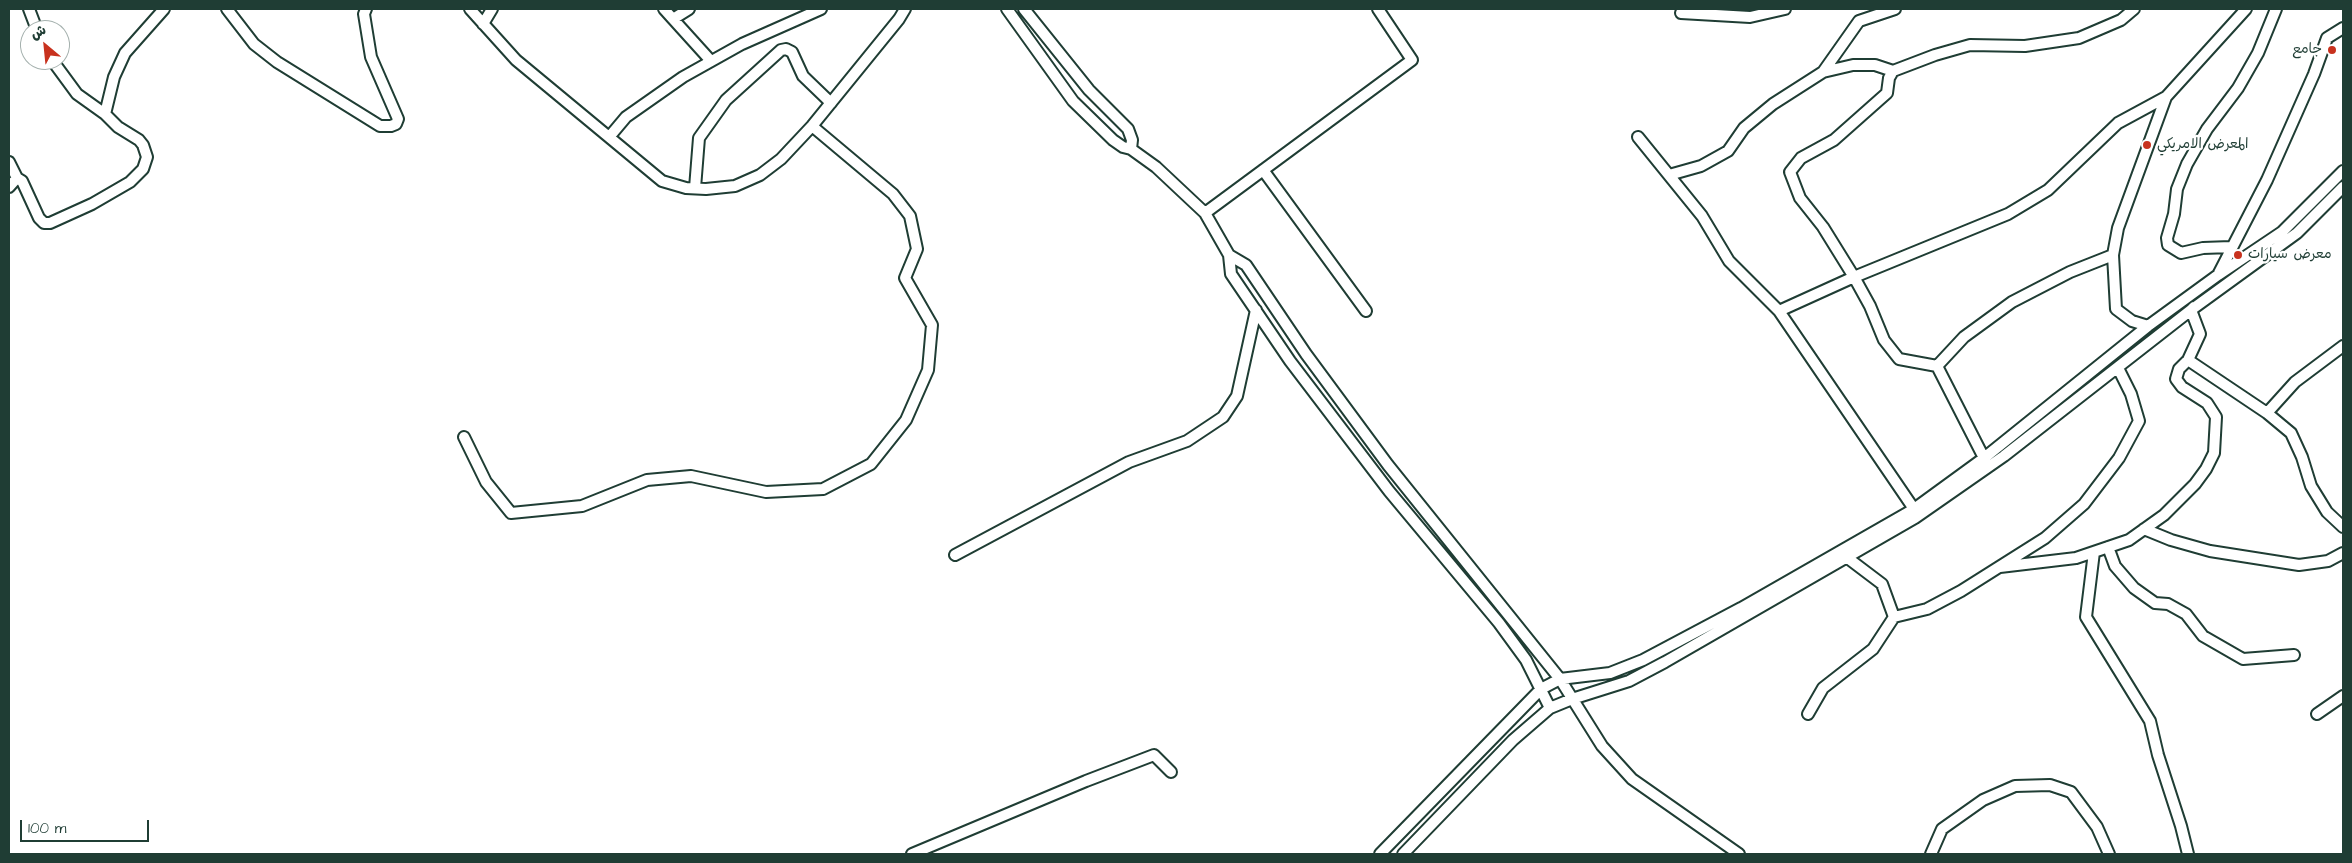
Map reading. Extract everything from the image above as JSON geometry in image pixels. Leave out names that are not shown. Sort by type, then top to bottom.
[{"type":"street","points":[[105,114],[114,77],[126,53],[164,9]]},
{"type":"street","points":[[227,9],[254,44],[277,62],[380,126],[391,126],[396,124],[398,119],[371,57],[364,14],[366,9]]},
{"type":"street","points":[[470,9],[516,60],[662,181],[686,188],[735,186],[760,175],[781,159],[831,103],[902,10]]},
{"type":"street","points":[[483,24],[492,9]]},
{"type":"street","points":[[664,9],[711,61]]},
{"type":"street","points":[[673,19],[689,9]]},
{"type":"street","points":[[610,136],[632,112],[683,77],[742,44],[821,9]]},
{"type":"street","points":[[1006,9],[1073,101],[1113,140],[1123,147],[1131,149],[1176,184],[1204,213],[1229,255],[1231,274],[1290,361],[1388,491],[1499,623],[1526,660],[1550,708]]},
{"type":"street","points":[[1024,9],[1089,90],[1128,129],[1132,140],[1131,149]]},
{"type":"street","points":[[1204,213],[1412,60],[1378,9]]},
{"type":"street","points":[[1681,13],[1750,18],[1785,9]]},
{"type":"street","points":[[1823,72],[1869,9]]},
{"type":"street","points":[[1859,21],[1895,9]]},
{"type":"street","points":[[1669,175],[1701,166],[1728,151],[1744,128],[1772,104],[1823,72],[1853,65],[1875,65],[1893,71],[1935,55],[1970,45],[2025,46],[2079,38],[2121,20],[2134,9]]},
{"type":"street","points":[[1779,311],[1854,277],[2008,214],[2048,190],[2118,123],[2166,97],[2246,9]]},
{"type":"street","points":[[2231,247],[2203,248],[2181,253],[2168,245],[2167,238],[2174,214],[2177,189],[2186,164],[2207,129],[2246,74],[2258,53],[2276,9]]},
{"type":"street","points":[[2191,310],[2218,274],[2268,180],[2314,74],[2327,38],[2343,28]]},
{"type":"street","points":[[695,188],[699,138],[726,100],[782,50],[786,49],[792,52],[803,76],[831,103]]},
{"type":"street","points":[[9,162],[17,178],[22,181],[39,218],[44,223],[50,223],[92,204],[130,182],[143,169],[147,157],[143,145],[77,94],[59,70]]},
{"type":"street","points":[[1893,71],[1889,78],[1887,93],[1834,140],[1801,158],[1790,172],[1800,198],[1823,227],[1854,277],[1870,306],[1884,340],[1899,359],[1937,366]]},
{"type":"street","points":[[2148,326],[2132,321],[2116,309],[2113,255],[2118,228],[2166,97]]},
{"type":"street","points":[[464,437],[486,482],[511,513],[582,506],[647,480],[691,476],[766,492],[823,488],[870,464],[906,420],[928,370],[932,325],[905,278],[917,248],[910,216],[893,194],[812,126]]},
{"type":"street","points":[[1638,137],[1702,216],[1729,261],[1779,311],[1914,509]]},
{"type":"street","points":[[1263,170],[1366,311]]},
{"type":"street","points":[[1403,854],[1513,740],[1550,708],[1630,681],[1845,555],[1914,509],[1984,458],[2148,326],[2218,274],[2282,232],[2343,171]]},
{"type":"street","points":[[9,187],[17,178]]},
{"type":"street","points":[[1380,854],[1541,689],[1560,679],[1610,673],[1643,660],[1915,518],[2004,456],[2191,310],[2297,233],[2343,187]]},
{"type":"street","points":[[1229,255],[1246,265],[1306,354],[1388,465],[1560,679],[1602,746],[1632,779],[1740,854]]},
{"type":"street","points":[[1937,366],[1964,337],[2012,302],[2070,272],[2113,255]]},
{"type":"street","points":[[956,555],[1130,462],[1187,441],[1223,416],[1237,396],[1256,310]]},
{"type":"street","points":[[1997,568],[2076,558],[2129,540],[2164,515],[2195,484],[2206,469],[2214,453],[2216,417],[2207,404],[2182,387],[2176,380],[2179,369],[2188,360],[2200,334],[2191,310]]},
{"type":"street","points":[[2267,413],[2295,382],[2343,346]]},
{"type":"street","points":[[2188,360],[2267,413],[2290,433],[2302,457],[2311,486],[2327,512],[2343,527]]},
{"type":"street","points":[[1937,366],[1984,458]]},
{"type":"street","points":[[1808,714],[1823,688],[1872,649],[1894,617],[1927,609],[1960,592],[2045,538],[2084,504],[2119,458],[2139,421],[2131,394],[2118,368]]},
{"type":"street","points":[[2144,529],[2170,540],[2210,551],[2299,565],[2328,561],[2343,553]]},
{"type":"street","points":[[2108,547],[2115,566],[2134,588],[2155,603],[2168,604],[2186,614],[2203,636],[2243,659],[2294,655]]},
{"type":"street","points":[[2094,552],[2086,617],[2150,721],[2158,756],[2181,826],[2188,854]]},
{"type":"street","points":[[1845,555],[1882,584],[1894,617]]},
{"type":"street","points":[[2316,714],[2343,696]]},
{"type":"street","points":[[912,854],[1086,781],[1154,755],[1171,772]]},
{"type":"street","points":[[1931,854],[1942,829],[1983,800],[2015,786],[2050,785],[2071,792],[2097,827],[2109,854]]},
{"type":"place","name":"جامع","points":[[2332,50]]},
{"type":"place","name":"المعرض الامريكي","points":[[2147,145]]},
{"type":"place","name":"معرض سيارات","points":[[2238,255]]}]
